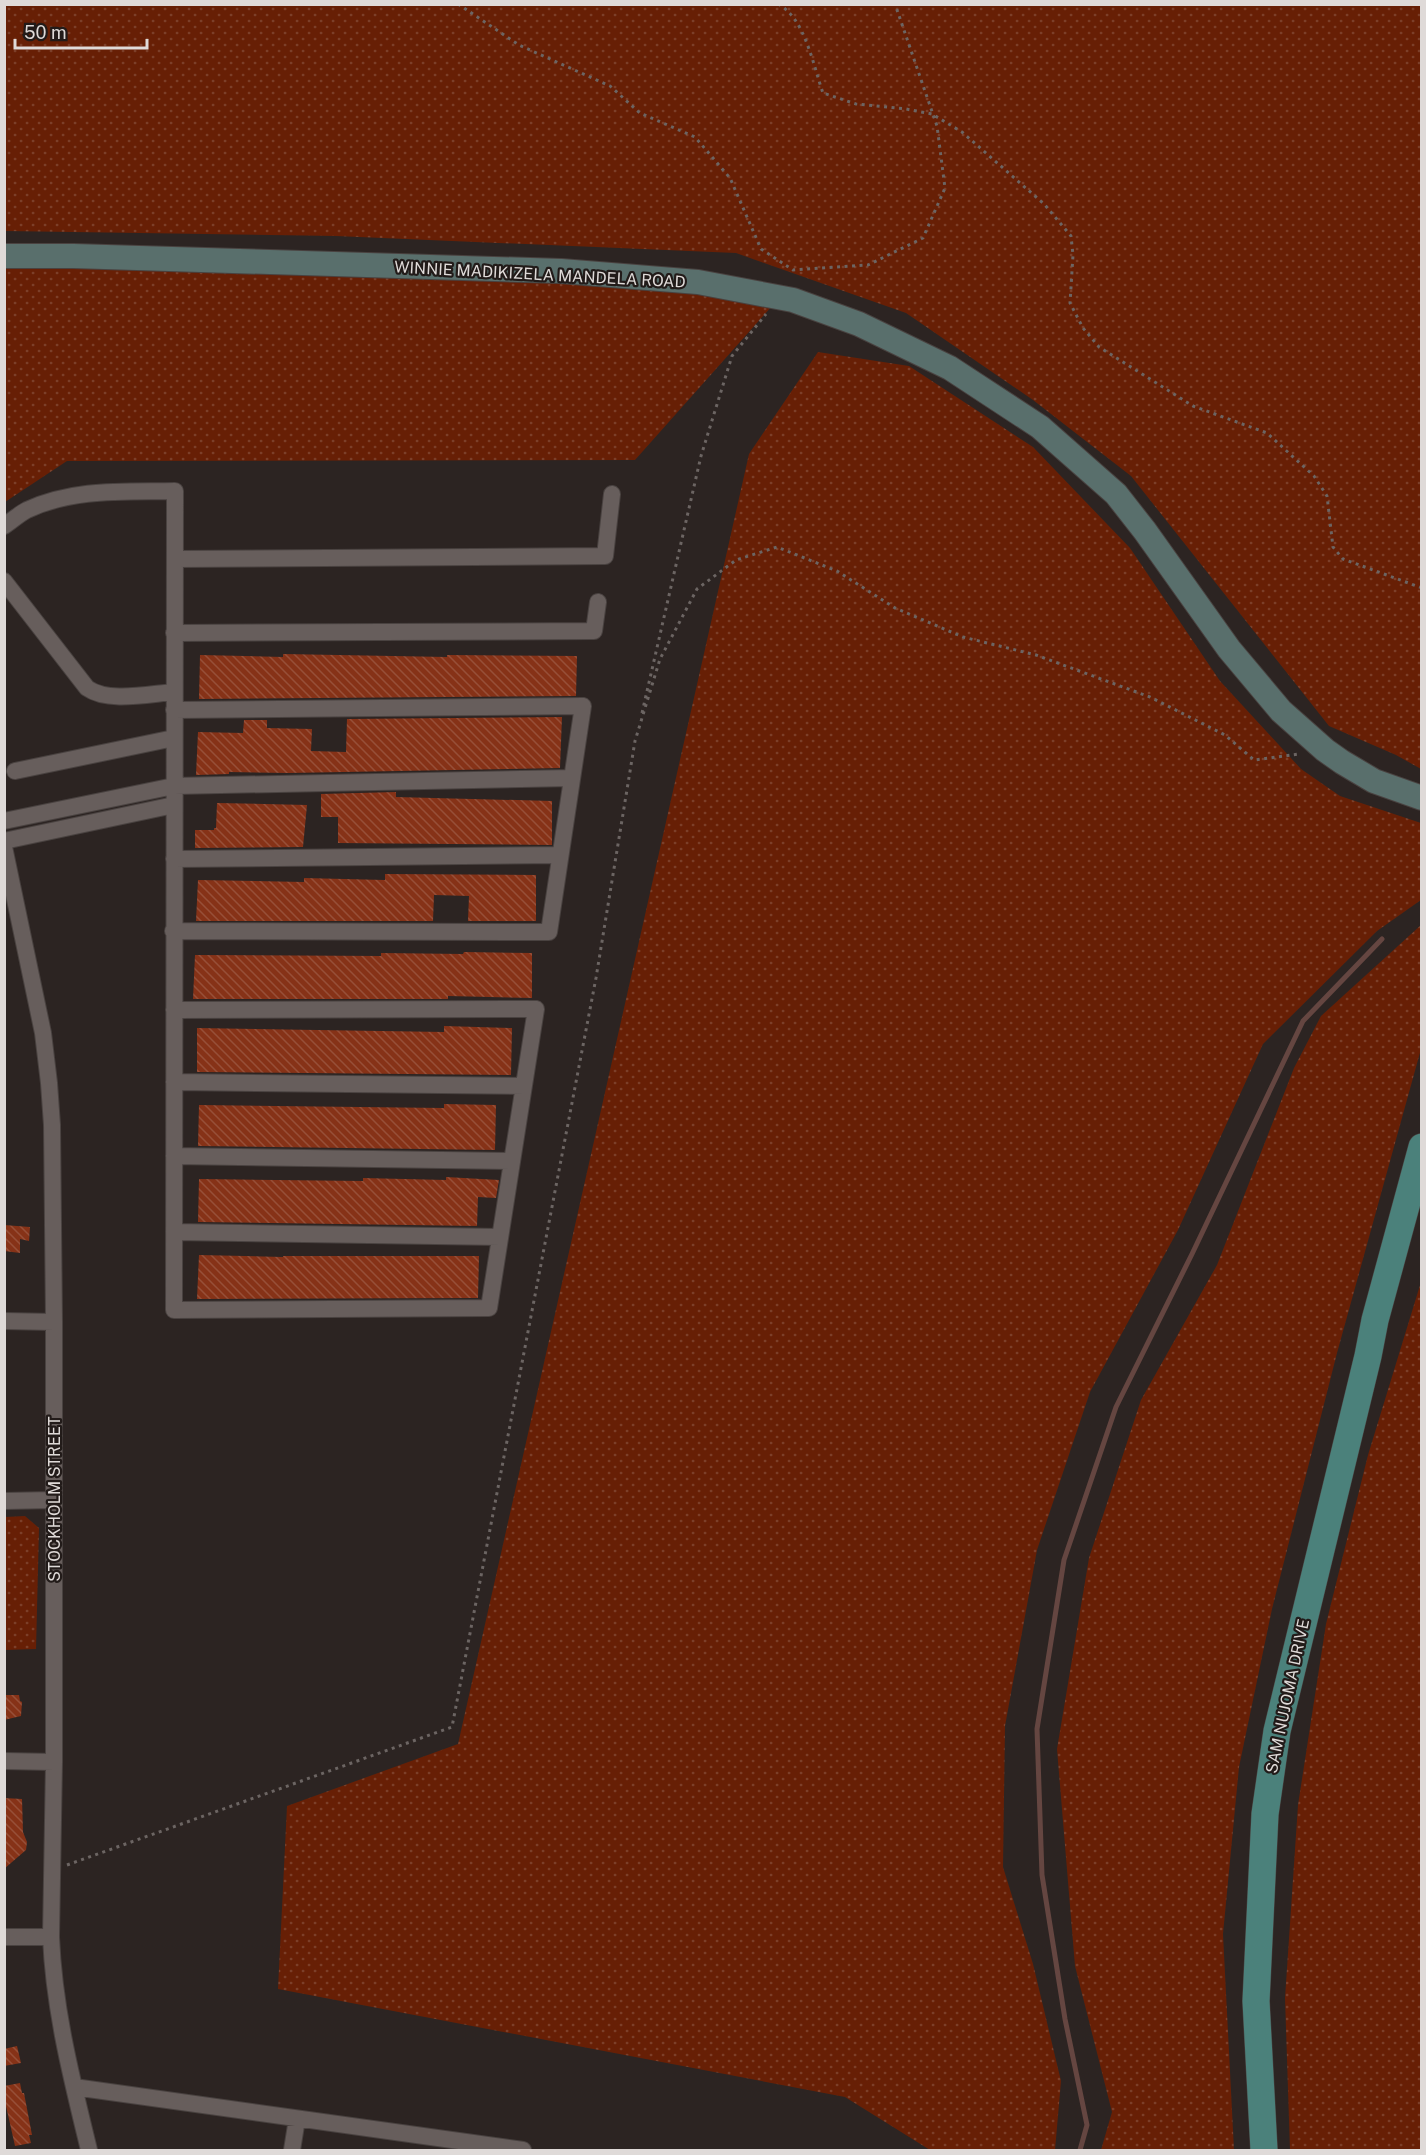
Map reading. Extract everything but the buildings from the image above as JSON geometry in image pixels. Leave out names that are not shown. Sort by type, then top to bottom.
[{"type":"main road","name":"WINNIE MADIKIZELA MANDELA ROAD","points":[[4,256],[85,256],[561,272],[698,282],[780,297],[859,324],[950,368],[1040,427],[1116,494],[1152,540],[1229,649],[1281,711],[1324,750],[1374,781],[1422,798]]},
{"type":"main road","name":"SAM NUJOMA DRIVE","points":[[1264,2151],[1256,2001],[1265,1814],[1277,1731],[1375,1320],[1422,1147]]},
{"type":"main road","name":"SAM NUJOMA DRIVE","points":[[1368,1356],[1384,1323],[1422,1213]]},
{"type":"street","points":[[4,526],[26,511],[82,493],[175,491],[174,633],[174,692],[174,710],[174,738],[174,786],[174,805],[174,859],[174,931],[174,1010],[174,1310],[489,1308],[536,1009],[174,1010]]},
{"type":"street","points":[[175,559],[605,556],[612,494]]},
{"type":"street","points":[[4,580],[87,688],[96,694],[108,697],[174,692]]},
{"type":"street","points":[[174,633],[594,631],[598,603]]},
{"type":"street","points":[[174,710],[583,706],[549,932],[174,931]]},
{"type":"street","points":[[15,771],[174,738]]},
{"type":"street","points":[[4,821],[174,786],[572,778]]},
{"type":"street","points":[[4,841],[174,805]]},
{"type":"street","name":"STOCKHOLM STREET","points":[[4,847],[43,1033],[49,1083],[54,1322],[54,1762],[51,1937],[57,2004],[89,2151]]},
{"type":"street","points":[[174,859],[560,855]]},
{"type":"street","points":[[174,1082],[524,1086]]},
{"type":"street","points":[[174,1156],[513,1161]]},
{"type":"street","points":[[174,1232],[500,1237]]},
{"type":"street","points":[[4,1321],[54,1322]]},
{"type":"street","points":[[4,1501],[53,1500]]},
{"type":"street","points":[[4,1761],[54,1762]]},
{"type":"street","points":[[4,1937],[51,1937]]},
{"type":"street","points":[[74,2087],[523,2151]]},
{"type":"street","points":[[292,2151],[297,2118]]},
{"type":"path","points":[[458,4],[519,45],[610,86],[640,113],[695,137],[730,178],[761,249],[793,270],[868,265],[923,238],[945,188],[937,126],[895,4]]},
{"type":"path","points":[[778,4],[788,10],[797,21],[823,93],[856,104],[932,114],[962,132],[1044,204],[1071,236],[1073,255],[1070,303],[1083,328],[1099,347],[1193,406],[1267,433],[1314,476],[1327,496],[1334,547],[1343,559],[1422,588]]},
{"type":"path","points":[[52,1871],[452,1727],[596,978],[636,741],[701,456],[732,356],[780,297],[793,270]]},
{"type":"path","points":[[636,741],[660,659],[697,589],[736,560],[777,547],[837,571],[895,608],[963,637],[1036,655],[1150,697],[1225,735],[1254,760],[1324,750]]},
{"type":"shaded area","points":[[5,4],[1421,5],[1421,769],[1396,755],[1329,726],[1131,476],[1033,400],[906,313],[736,253],[336,236],[5,231]]},
{"type":"shaded area","points":[[5,256],[561,271],[780,297],[635,460],[67,461],[5,502]]},
{"type":"shaded area","points":[[818,352],[909,366],[1033,447],[1130,548],[1220,681],[1301,769],[1340,796],[1421,823],[1421,900],[1377,931],[1263,1044],[1178,1230],[1090,1392],[1037,1550],[1005,1726],[1003,1867],[1033,1964],[1061,2081],[1055,2150],[930,2150],[845,2097],[278,1989],[287,1806],[458,1744],[749,454]]},
{"type":"shaded area","points":[[1421,925],[1421,1049],[1337,1353],[1272,1609],[1239,1767],[1223,1934],[1234,2150],[1101,2150],[1112,2112],[1075,1966],[1057,1749],[1089,1558],[1141,1400],[1217,1265],[1294,1068],[1321,1016]]},
{"type":"shaded area","points":[[1421,1282],[1421,2150],[1290,2150],[1285,1998],[1298,1805],[1326,1624],[1368,1455]]},
{"type":"shaded area","points":[[25,1516],[39,1528],[36,1649],[5,1650],[5,1517]]},
{"type":"waterway","points":[[1080,2150],[1087,2125],[1065,2019],[1042,1875],[1037,1729],[1064,1560],[1116,1407],[1303,1021],[1382,939]]}]
